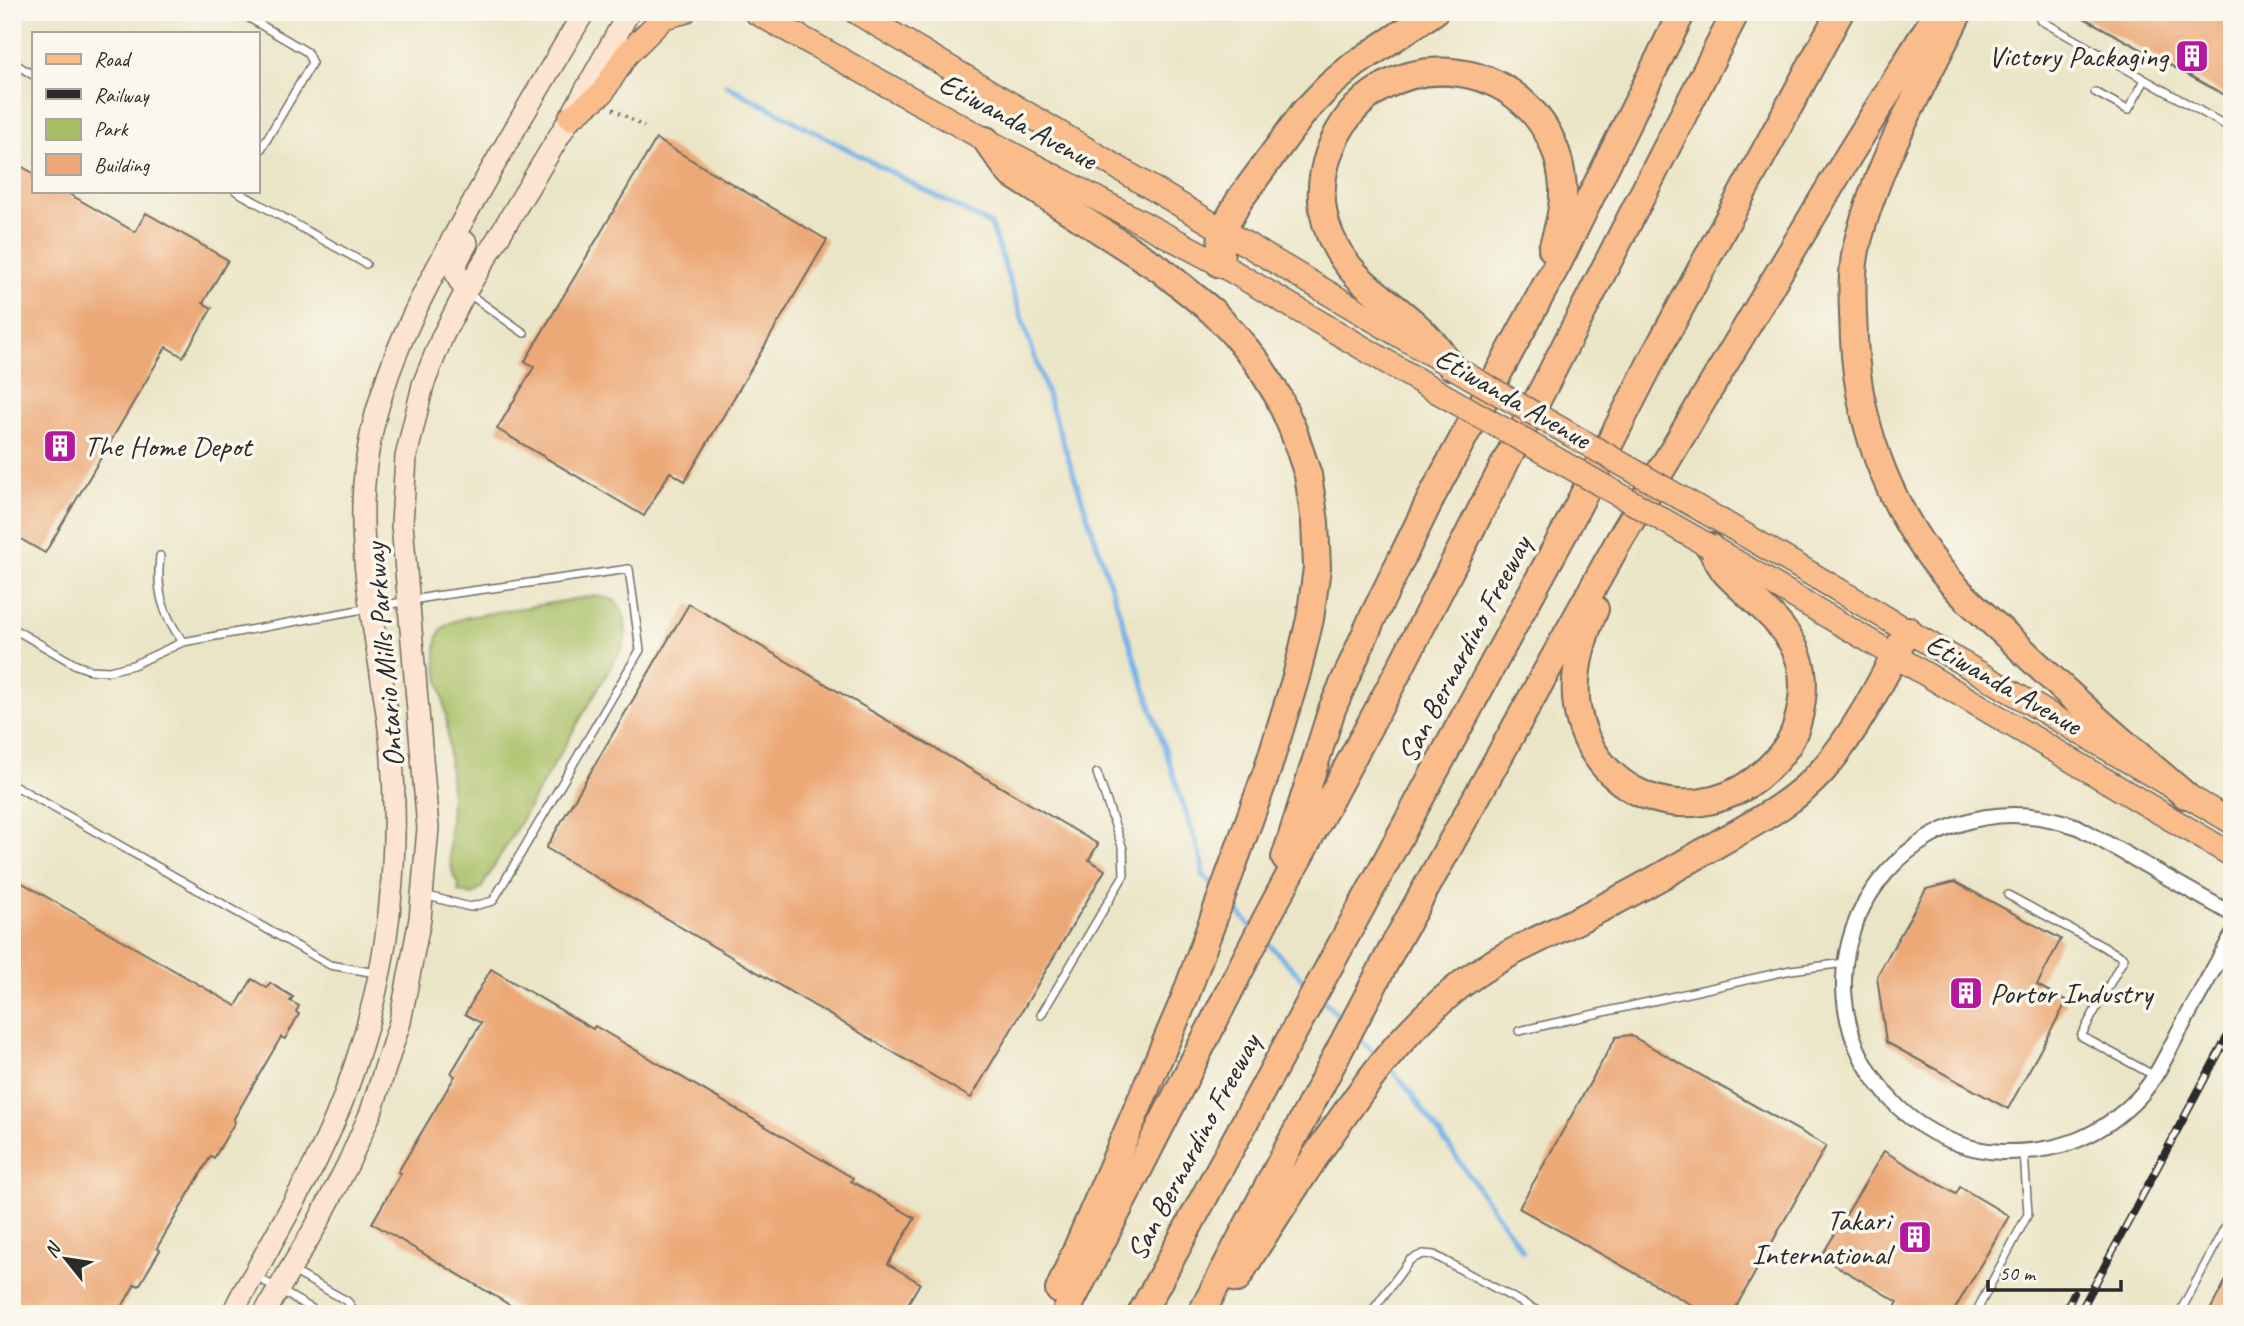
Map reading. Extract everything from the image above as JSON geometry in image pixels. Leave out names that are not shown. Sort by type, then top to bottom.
[{"type":"highway","points":[[1220,264],[1222,231],[1249,186],[1304,112],[1355,64],[1434,12]]},
{"type":"highway","points":[[1265,921],[1332,709],[1372,619],[1434,492],[1559,261],[1682,12]]},
{"type":"highway","name":"San Bernardino Freeway","points":[[1065,1314],[1265,921],[1397,674],[1737,12]]},
{"type":"highway","name":"San Bernardino Freeway","points":[[1141,1314],[1565,531],[1652,360],[1839,12]]},
{"type":"highway","points":[[1201,1314],[1464,818],[1637,513],[1937,12]]},
{"type":"highway","points":[[1959,12],[1881,175],[1857,247],[1852,283],[1855,362],[1867,422],[1893,494],[1913,531],[1960,592],[2067,693],[2185,795]]},
{"type":"highway","points":[[1451,366],[1428,336],[1375,295],[1359,279],[1340,255],[1324,217],[1322,181],[1336,136],[1359,106],[1386,86],[1429,73],[1470,75],[1493,81],[1514,94],[1546,128],[1557,156],[1563,187],[1561,218],[1551,255],[1521,329]]},
{"type":"highway","points":[[986,141],[1010,173],[1160,269],[1212,311],[1233,332],[1257,362],[1278,396],[1293,430],[1308,475],[1315,522],[1317,568],[1310,619],[1296,677],[1267,771],[1216,918],[1184,1000],[1047,1314]]},
{"type":"highway","points":[[1637,513],[1633,535],[1593,614],[1580,656],[1576,677],[1577,707],[1582,728],[1602,766],[1645,797],[1674,803],[1699,803],[1720,799],[1747,786],[1784,752],[1792,739],[1800,710],[1800,663],[1792,643],[1784,630],[1724,571],[1709,545]]},
{"type":"highway","points":[[1217,1314],[1248,1260],[1371,1074],[1391,1050],[1452,991],[1488,966],[1664,875],[1792,799],[1823,770],[1844,742],[1908,630]]},
{"type":"main road","name":"Ontario Mills Parkway","points":[[233,1314],[316,1160],[335,1118],[364,1036],[389,914],[393,782],[391,744],[369,609],[363,502],[372,433],[394,356],[413,312],[503,149],[584,12]]},
{"type":"main road","name":"Ontario Mills Parkway","points":[[264,1314],[348,1164],[386,1068],[408,987],[423,894],[428,839],[402,524],[406,457],[423,385],[443,335],[466,291],[570,118],[629,12]]},
{"type":"main road","points":[[570,118],[602,93],[626,55],[664,17],[684,12]]},
{"type":"main road","name":"Etiwanda Avenue","points":[[755,12],[986,141],[1220,264],[1438,392],[1709,545],[2232,855]]},
{"type":"main road","name":"Etiwanda Avenue","points":[[856,12],[1451,366],[1908,630],[2226,819]]},
{"type":"main road","points":[[466,291],[454,274],[454,267],[503,177],[503,149]]},
{"type":"street","points":[[2232,914],[2105,840],[2058,819],[2032,814],[2002,814],[1969,820],[1940,831],[1915,845],[1878,881],[1863,905],[1852,932],[1845,964],[1844,993],[1849,1026],[1862,1059],[1882,1090],[1908,1116],[1933,1133],[1958,1144],[1990,1152],[2052,1149],[2080,1140],[2133,1104],[2155,1076],[2232,936]]},
{"type":"lane","points":[[239,12],[307,52],[312,63],[259,153]]},
{"type":"lane","points":[[2039,12],[2040,20],[2232,129]]},
{"type":"lane","points":[[12,62],[32,74]]},
{"type":"lane","points":[[2095,92],[2128,110],[2145,80]]},
{"type":"lane","points":[[238,192],[366,264]]},
{"type":"lane","points":[[466,291],[524,332]]},
{"type":"lane","points":[[160,556],[157,581],[167,620],[183,642]]},
{"type":"lane","points":[[12,628],[76,665],[90,670],[109,671],[133,665],[183,642],[407,601],[629,569],[640,650],[494,901],[470,907],[423,894]]},
{"type":"lane","points":[[1041,1016],[1124,875],[1123,849],[1097,773]]},
{"type":"lane","points":[[12,784],[330,965],[379,973]]},
{"type":"lane","points":[[2008,894],[2124,958],[2081,1036],[2155,1076]]},
{"type":"lane","points":[[1518,1031],[1791,970],[1845,964]]},
{"type":"lane","points":[[1975,1314],[2028,1214],[2024,1152]]},
{"type":"lane","points":[[2179,1314],[2232,1214]]},
{"type":"lane","points":[[1370,1314],[1410,1260],[1423,1254],[1434,1255],[1543,1314]]},
{"type":"lane","points":[[290,1269],[347,1301],[357,1314]]},
{"type":"lane","points":[[253,1275],[321,1314]]},
{"type":"path","points":[[608,106],[644,127]]},
{"type":"green space","points":[[594,596],[611,599],[620,606],[626,624],[623,646],[482,887],[473,895],[458,891],[459,885],[451,866],[448,735],[438,676],[438,637],[442,629],[450,623],[468,617]]},
{"type":"building","name":"Victory Packaging","points":[[2073,12],[2232,12],[2232,99]]},
{"type":"building","points":[[656,139],[827,240],[685,481],[670,472],[644,516],[497,429],[534,367],[525,361]]},
{"type":"building","name":"The Home Depot","points":[[12,161],[32,172],[32,192],[66,192],[135,232],[146,213],[228,260],[203,303],[212,308],[183,357],[166,347],[45,553],[12,534]]},
{"type":"building","points":[[689,604],[1098,844],[1089,860],[1105,870],[971,1098],[546,848]]},
{"type":"building","points":[[12,877],[236,1006],[252,979],[267,988],[270,983],[293,997],[290,1001],[299,1006],[296,1012],[299,1014],[285,1039],[281,1037],[214,1158],[211,1156],[157,1248],[160,1250],[139,1286],[135,1284],[118,1314],[12,1314]]},
{"type":"building","name":"Portor Industry","points":[[1955,882],[2061,939],[2037,985],[2067,1001],[2008,1109],[1886,1042],[1877,976],[1926,889]]},
{"type":"building","points":[[491,969],[593,1029],[595,1026],[853,1178],[851,1181],[915,1218],[888,1264],[920,1283],[902,1314],[525,1314],[372,1223],[401,1173],[398,1172],[455,1076],[451,1073],[481,1023],[465,1014]]},
{"type":"building","points":[[1630,1035],[1826,1146],[1732,1314],[1708,1314],[1519,1208],[1616,1037]]},
{"type":"building","name":"Takari International","points":[[1884,1151],[1956,1194],[1960,1187],[2009,1216],[1952,1314],[1891,1314],[1898,1302],[1821,1257]]},
{"type":"building","points":[[2232,1269],[2232,1314],[2208,1314]]},
{"type":"waterway","points":[[726,85],[991,225],[1202,861],[1203,875],[1215,887]]},
{"type":"waterway","points":[[1229,902],[1253,928]]},
{"type":"waterway","points":[[1265,940],[1309,986]]},
{"type":"waterway","points":[[1321,998],[1346,1023]]},
{"type":"waterway","points":[[1357,1036],[1377,1056]]},
{"type":"waterway","points":[[1389,1068],[1405,1085],[1523,1251]]},
{"type":"railway","points":[[2079,1314],[2232,1028]]},
{"type":"railway","points":[[2064,1314],[2074,1293]]},
{"type":"place","name":"Victory Packaging","points":[[2192,56]]},
{"type":"place","name":"The Home Depot","points":[[60,446]]},
{"type":"place","name":"Portor Industry","points":[[1966,993]]},
{"type":"place","name":"Takari International","points":[[1915,1237]]}]
